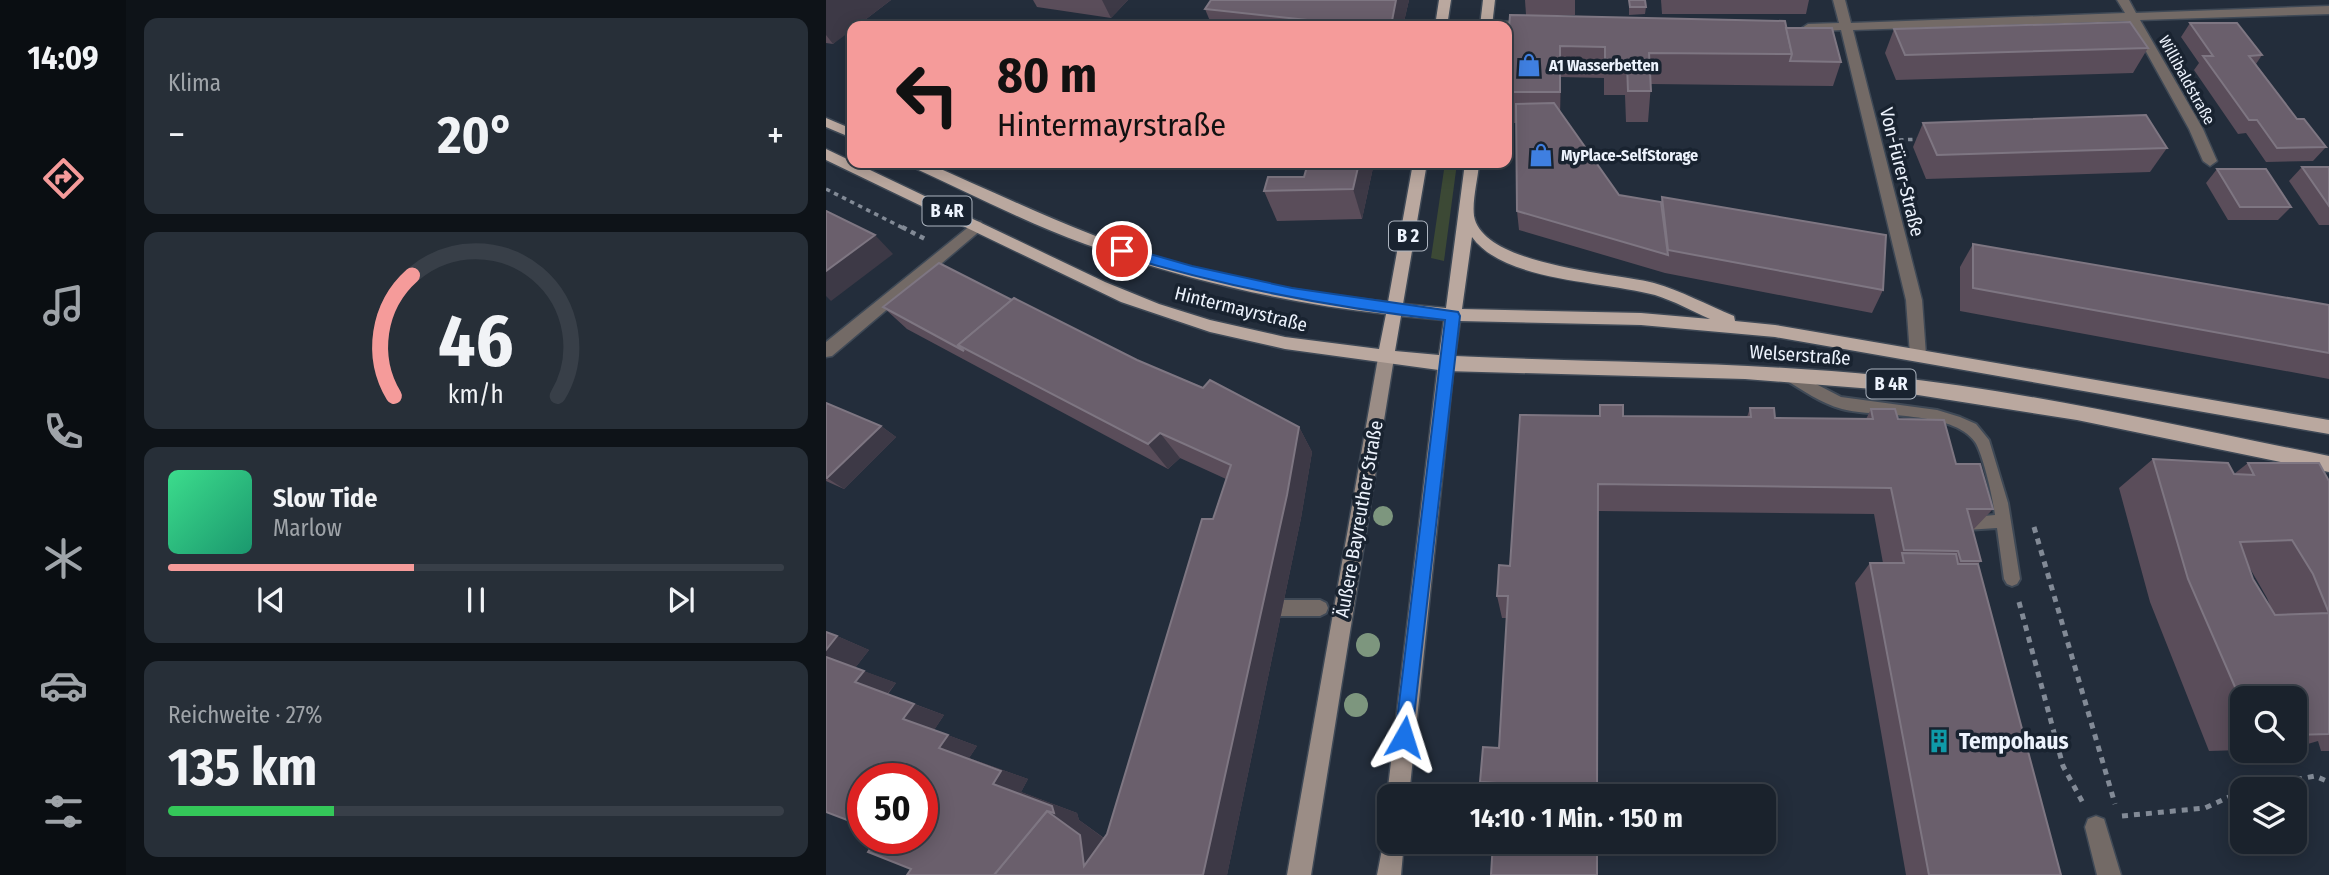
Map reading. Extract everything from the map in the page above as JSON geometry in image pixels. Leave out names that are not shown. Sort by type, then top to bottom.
[{"type":"main road","points":[[1442,21],[1445,0]]},
{"type":"main road","points":[[1487,21],[1489,0]]},
{"type":"main road","points":[[826,122],[847,132]]},
{"type":"main road","name":"Hintermayrstraße","points":[[826,153],[847,163]]},
{"type":"main road","name":"Hintermayrstraße","points":[[857,168],[1117,294],[1205,325],[1313,349],[1386,358]]},
{"type":"main road","name":"Hintermayrstraße","points":[[926,168],[1059,229],[1162,263],[1268,289],[1395,310],[1452,316]]},
{"type":"main road","name":"Äußere Bayreuther Straße","points":[[1299,875],[1419,168]]},
{"type":"main road","points":[[1399,784],[1446,364],[1472,168]]},
{"type":"main road","points":[[1467,218],[1480,238],[1498,251],[1516,259],[1546,268],[1654,290],[1744,327]]},
{"type":"main road","name":"Welserstraße","points":[[1452,316],[1641,319],[1744,327],[2329,427]]},
{"type":"main road","name":"Welserstraße","points":[[1386,358],[1446,364],[1787,374],[1906,386],[2015,402],[2329,464]]},
{"type":"main road","points":[[1389,875],[1391,854]]},
{"type":"street","name":"Von-Fürer-Straße","points":[[1839,0],[1914,300],[1918,355]]},
{"type":"street","points":[[2123,0],[2132,18]]},
{"type":"street","name":"Willibaldstraße","points":[[1792,28],[2329,10]]},
{"type":"street","name":"Willibaldstraße","points":[[2132,18],[2196,130],[2210,161]]},
{"type":"street","points":[[1512,26],[1550,26]]},
{"type":"street","points":[[826,351],[976,226]]},
{"type":"street","points":[[2096,827],[2109,875]]},
{"type":"lane","points":[[1787,374],[1840,403],[1968,424],[1982,440],[2001,503],[2012,579]]},
{"type":"lane","points":[[1966,523],[2002,521]]},
{"type":"lane","points":[[1246,607],[1320,608]]},
{"type":"path","points":[[1873,140],[1931,139]]},
{"type":"path","points":[[826,189],[948,250]]},
{"type":"path","points":[[2033,526],[2118,816],[2205,808],[2230,797]]},
{"type":"path","points":[[2012,579],[2063,766],[2096,827]]},
{"type":"path","points":[[2307,778],[2315,776],[2329,782]]},
{"type":"green space","points":[[1444,168],[1456,168],[1444,261],[1431,258]]},
{"type":"building","points":[[1211,0],[1396,0],[1392,21],[1317,21],[1205,9]]},
{"type":"building","points":[[1629,0],[1645,0],[1646,7],[1630,7]]},
{"type":"building","points":[[1510,15],[1785,21],[1792,54],[1649,53],[1651,91],[1628,91],[1627,64],[1605,64],[1605,47],[1560,46],[1560,92],[1512,92],[1512,21],[1510,21]]},
{"type":"building","points":[[2130,22],[2148,48],[1905,55],[1894,29]]},
{"type":"building","points":[[2190,23],[2237,23],[2262,55],[2249,56],[2297,119],[2304,119],[2326,147],[2277,148],[2257,120],[2249,120],[2203,56],[2213,56]]},
{"type":"building","points":[[1786,28],[1832,28],[1841,62],[1790,61],[1792,54]]},
{"type":"building","points":[[1554,103],[1619,195],[1661,202],[1668,255],[1517,211],[1516,104]]},
{"type":"building","points":[[2146,115],[2167,148],[1937,155],[1923,123]]},
{"type":"building","points":[[2302,167],[2329,167],[2329,206]]},
{"type":"building","points":[[1307,168],[1358,168],[1353,189],[1264,191],[1268,177],[1304,177]]},
{"type":"building","points":[[2217,169],[2266,169],[2291,207],[2240,207]]},
{"type":"building","points":[[1662,197],[1886,235],[1883,290],[1668,250]]},
{"type":"building","points":[[826,211],[875,235],[826,271]]},
{"type":"building","points":[[1973,244],[2329,305],[2329,353],[1973,288]]},
{"type":"building","points":[[939,263],[1012,300],[958,345],[964,351],[883,307]]},
{"type":"building","points":[[1014,298],[1137,360],[1203,388],[1210,380],[1299,427],[1287,495],[1203,875],[994,875],[1047,811],[1080,835],[1084,866],[1107,834],[1202,519],[1213,519],[1231,465],[1160,433],[1148,444],[958,345]]},
{"type":"building","points":[[826,403],[881,426],[827,478],[826,478]]},
{"type":"building","points":[[1600,405],[1623,405],[1623,416],[1751,417],[1750,408],[1774,408],[1775,418],[1873,419],[1871,409],[1895,409],[1898,419],[1944,420],[1956,464],[1980,464],[1993,509],[1967,509],[1981,561],[1961,561],[1958,551],[1904,550],[1891,488],[1598,484],[1597,784],[1480,782],[1483,747],[1499,748],[1508,596],[1497,596],[1499,565],[1510,566],[1520,415],[1600,416]]},
{"type":"building","points":[[2153,459],[2228,463],[2234,474],[2254,475],[2248,463],[2319,463],[2329,481],[2329,613],[2329,734],[2307,735],[2307,686],[2235,686],[2188,579]],"holes":[[[2292,540],[2313,574],[2329,613],[2275,615],[2253,579],[2240,542]]]},
{"type":"building","name":"Tempohaus","points":[[1902,553],[1956,554],[1958,564],[1978,564],[2061,875],[1929,875],[1870,563],[1904,563]]},
{"type":"building","points":[[826,632],[837,636],[826,650]]},
{"type":"building","points":[[826,657],[864,671],[855,682],[914,704],[903,719],[948,735],[939,748],[1001,771],[993,784],[1052,806],[1054,813],[1047,811],[994,875],[907,875],[911,869],[873,854],[938,854],[938,763],[847,763],[847,820],[826,812]]},
{"type":"building","points":[[1492,854],[1597,854],[1597,875],[1491,875]]},
{"type":"place","name":"A1 Wasserbetten","points":[[1529,65]]},
{"type":"place","name":"MyPlace-SelfStorage","points":[[1541,155]]},
{"type":"place","name":"Tempohaus","points":[[1939,741]]},
{"type":"route","points":[[1122,251],[1192,272],[1292,294],[1452,316],[1404,737]]}]
